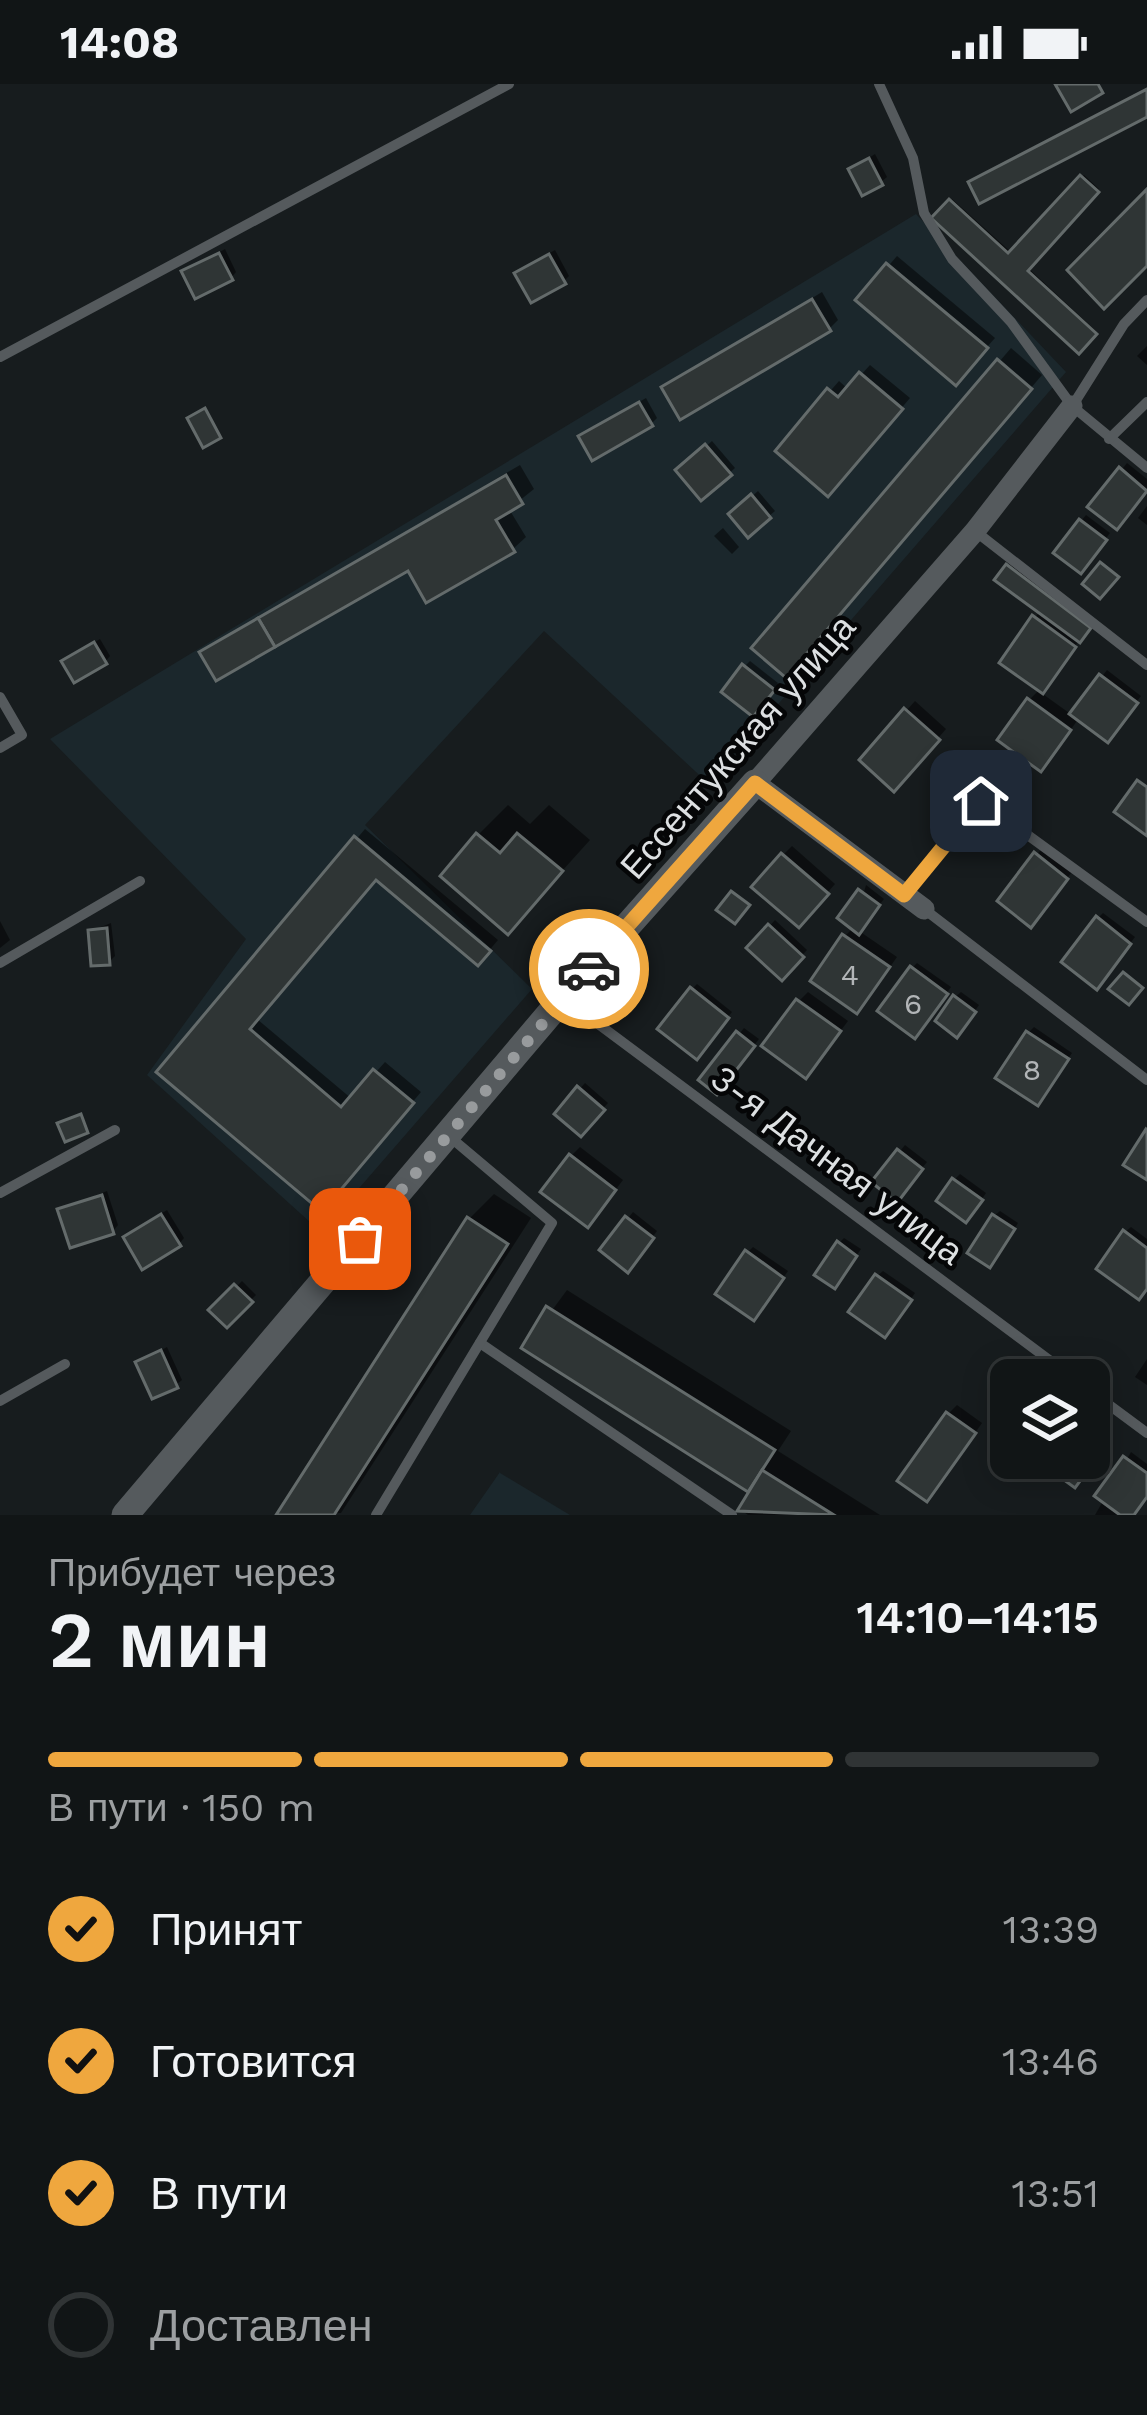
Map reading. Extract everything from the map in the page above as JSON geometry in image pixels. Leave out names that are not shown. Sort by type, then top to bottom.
[{"type":"street","name":"Ессентукская улица","points":[[125,1515],[563,998],[975,531],[1072,406]]},
{"type":"street","points":[[755,783],[924,909]]},
{"type":"lane","points":[[0,357],[509,84]]},
{"type":"lane","points":[[879,84],[913,158],[924,213],[952,259],[1011,322],[1072,406],[1147,469]]},
{"type":"lane","points":[[1072,406],[1124,324],[1147,300]]},
{"type":"lane","points":[[1109,440],[1147,402]]},
{"type":"lane","points":[[975,531],[1147,664]]},
{"type":"lane","points":[[0,697],[22,735],[0,748]]},
{"type":"lane","points":[[904,895],[981,801],[1147,922]]},
{"type":"lane","points":[[0,962],[140,881]]},
{"type":"lane","points":[[924,909],[1147,1081]]},
{"type":"lane","name":"3-я Дачная улица","points":[[563,998],[1048,1359]]},
{"type":"lane","points":[[0,1193],[115,1130]]},
{"type":"lane","points":[[376,1515],[551,1223],[448,1135]]},
{"type":"lane","points":[[480,1343],[732,1515]]},
{"type":"lane","points":[[0,1401],[65,1364]]},
{"type":"lane","points":[[1110,1406],[1147,1433]]},
{"type":"shaded area","points":[[916,214],[1066,372],[709,784],[544,631],[365,825],[532,989],[321,1232],[147,1075],[246,939],[50,739]]},
{"type":"shaded area","points":[[500,1473],[570,1515],[470,1515]]},
{"type":"building","points":[[1055,84],[1098,84],[1103,93],[1071,112]]},
{"type":"building","points":[[1147,89],[1147,117],[979,204],[968,182]]},
{"type":"building","points":[[869,158],[883,185],[862,196],[848,169]]},
{"type":"building","points":[[1080,175],[1099,192],[1028,271],[1097,334],[1079,354],[931,218],[949,199],[1008,253]]},
{"type":"building","points":[[1147,189],[1147,266],[1104,309],[1067,270]]},
{"type":"building","points":[[219,253],[233,280],[195,299],[181,271]]},
{"type":"building","points":[[549,254],[566,284],[531,303],[514,273]]},
{"type":"building","points":[[886,263],[988,348],[956,386],[855,300]]},
{"type":"building","points":[[812,299],[831,331],[680,420],[661,387]]},
{"type":"building","points":[[997,359],[1032,389],[786,678],[751,648]]},
{"type":"building","points":[[859,372],[903,409],[828,497],[775,451],[827,388],[838,397]]},
{"type":"building","points":[[639,402],[653,426],[592,461],[578,436]]},
{"type":"building","points":[[205,408],[221,438],[203,448],[187,418]]},
{"type":"building","points":[[705,444],[732,475],[701,501],[675,470]]},
{"type":"building","points":[[1119,467],[1147,491],[1117,530],[1087,507]]},
{"type":"building","points":[[506,475],[523,504],[496,520],[515,552],[426,603],[408,571],[275,647],[258,618]]},
{"type":"building","points":[[751,494],[771,518],[748,538],[728,514]]},
{"type":"building","points":[[1079,519],[1107,540],[1081,574],[1053,553]]},
{"type":"building","points":[[1100,562],[1119,577],[1100,599],[1082,584]]},
{"type":"building","points":[[1006,564],[1091,628],[1080,643],[994,580]]},
{"type":"building","points":[[1032,615],[1076,647],[1043,694],[999,663]]},
{"type":"building","points":[[258,618],[275,647],[216,681],[199,652]]},
{"type":"building","points":[[94,642],[107,664],[74,683],[61,661]]},
{"type":"building","points":[[742,664],[775,690],[753,717],[721,692]]},
{"type":"building","points":[[1099,674],[1138,703],[1108,743],[1069,714]]},
{"type":"building","points":[[1027,698],[1071,730],[1041,772],[997,740]]},
{"type":"building","points":[[904,708],[940,740],[894,792],[859,760]]},
{"type":"building","points":[[1137,780],[1147,787],[1147,836],[1114,812]]},
{"type":"building","points":[[476,833],[500,853],[517,833],[563,871],[508,935],[440,876]]},
{"type":"building","points":[[354,836],[491,951],[478,966],[376,880],[250,1029],[341,1107],[373,1069],[414,1103],[322,1212],[156,1072]]},
{"type":"building","points":[[1034,852],[1068,879],[1031,928],[997,901]]},
{"type":"building","points":[[781,853],[829,894],[799,928],[751,887]]},
{"type":"building","points":[[858,889],[880,905],[859,935],[837,918]]},
{"type":"building","points":[[731,891],[750,905],[735,924],[716,910]]},
{"type":"building","points":[[1096,916],[1131,944],[1097,990],[1061,962]]},
{"type":"building","points":[[768,924],[804,957],[782,981],[746,948]]},
{"type":"building","points":[[107,928],[110,965],[91,966],[88,930]]},
{"type":"building","points":[[842,934],[890,967],[857,1014],[810,981]]},
{"type":"building","points":[[910,966],[948,994],[915,1039],[877,1011]]},
{"type":"building","points":[[1123,972],[1143,988],[1129,1005],[1108,989]]},
{"type":"building","points":[[690,987],[729,1018],[697,1060],[657,1029]]},
{"type":"building","points":[[953,995],[976,1012],[957,1038],[935,1021]]},
{"type":"building","points":[[796,999],[841,1031],[806,1079],[761,1046]]},
{"type":"building","points":[[736,1031],[755,1046],[717,1095],[698,1080]]},
{"type":"building","points":[[1026,1031],[1069,1059],[1038,1106],[995,1078]]},
{"type":"building","points":[[577,1086],[605,1110],[581,1137],[554,1114]]},
{"type":"building","points":[[81,1114],[88,1133],[65,1142],[57,1123]]},
{"type":"building","points":[[1147,1130],[1147,1180],[1123,1165]]},
{"type":"building","points":[[897,1149],[923,1169],[897,1203],[871,1182]]},
{"type":"building","points":[[569,1154],[616,1190],[588,1228],[540,1192]]},
{"type":"building","points":[[952,1178],[983,1200],[966,1223],[936,1201]]},
{"type":"building","points":[[102,1195],[114,1234],[70,1248],[57,1209]]},
{"type":"building","points":[[161,1214],[181,1246],[142,1270],[123,1237]]},
{"type":"building","points":[[992,1214],[1015,1229],[990,1268],[967,1253]]},
{"type":"building","points":[[625,1216],[654,1238],[628,1273],[599,1250]]},
{"type":"building","points":[[467,1217],[508,1244],[334,1515],[276,1515]]},
{"type":"building","points":[[1123,1230],[1147,1248],[1147,1289],[1139,1300],[1096,1269]]},
{"type":"building","points":[[837,1241],[857,1256],[835,1289],[814,1275]]},
{"type":"building","points":[[745,1250],[784,1278],[754,1321],[715,1294]]},
{"type":"building","points":[[875,1274],[912,1300],[885,1338],[848,1312]]},
{"type":"building","points":[[234,1284],[253,1302],[227,1328],[208,1310]]},
{"type":"building","points":[[546,1306],[775,1450],[748,1492],[521,1348]]},
{"type":"building","points":[[161,1350],[178,1388],[152,1399],[135,1362]]},
{"type":"building","points":[[946,1412],[976,1433],[927,1502],[897,1481]]},
{"type":"building","points":[[1123,1456],[1147,1473],[1147,1497],[1134,1515],[1120,1515],[1094,1496]]},
{"type":"building","points":[[762,1470],[834,1515],[737,1511]]},
{"type":"way so far","points":[[360,1239],[589,969]]},
{"type":"route","points":[[589,969],[755,783],[904,895],[981,801]]}]
